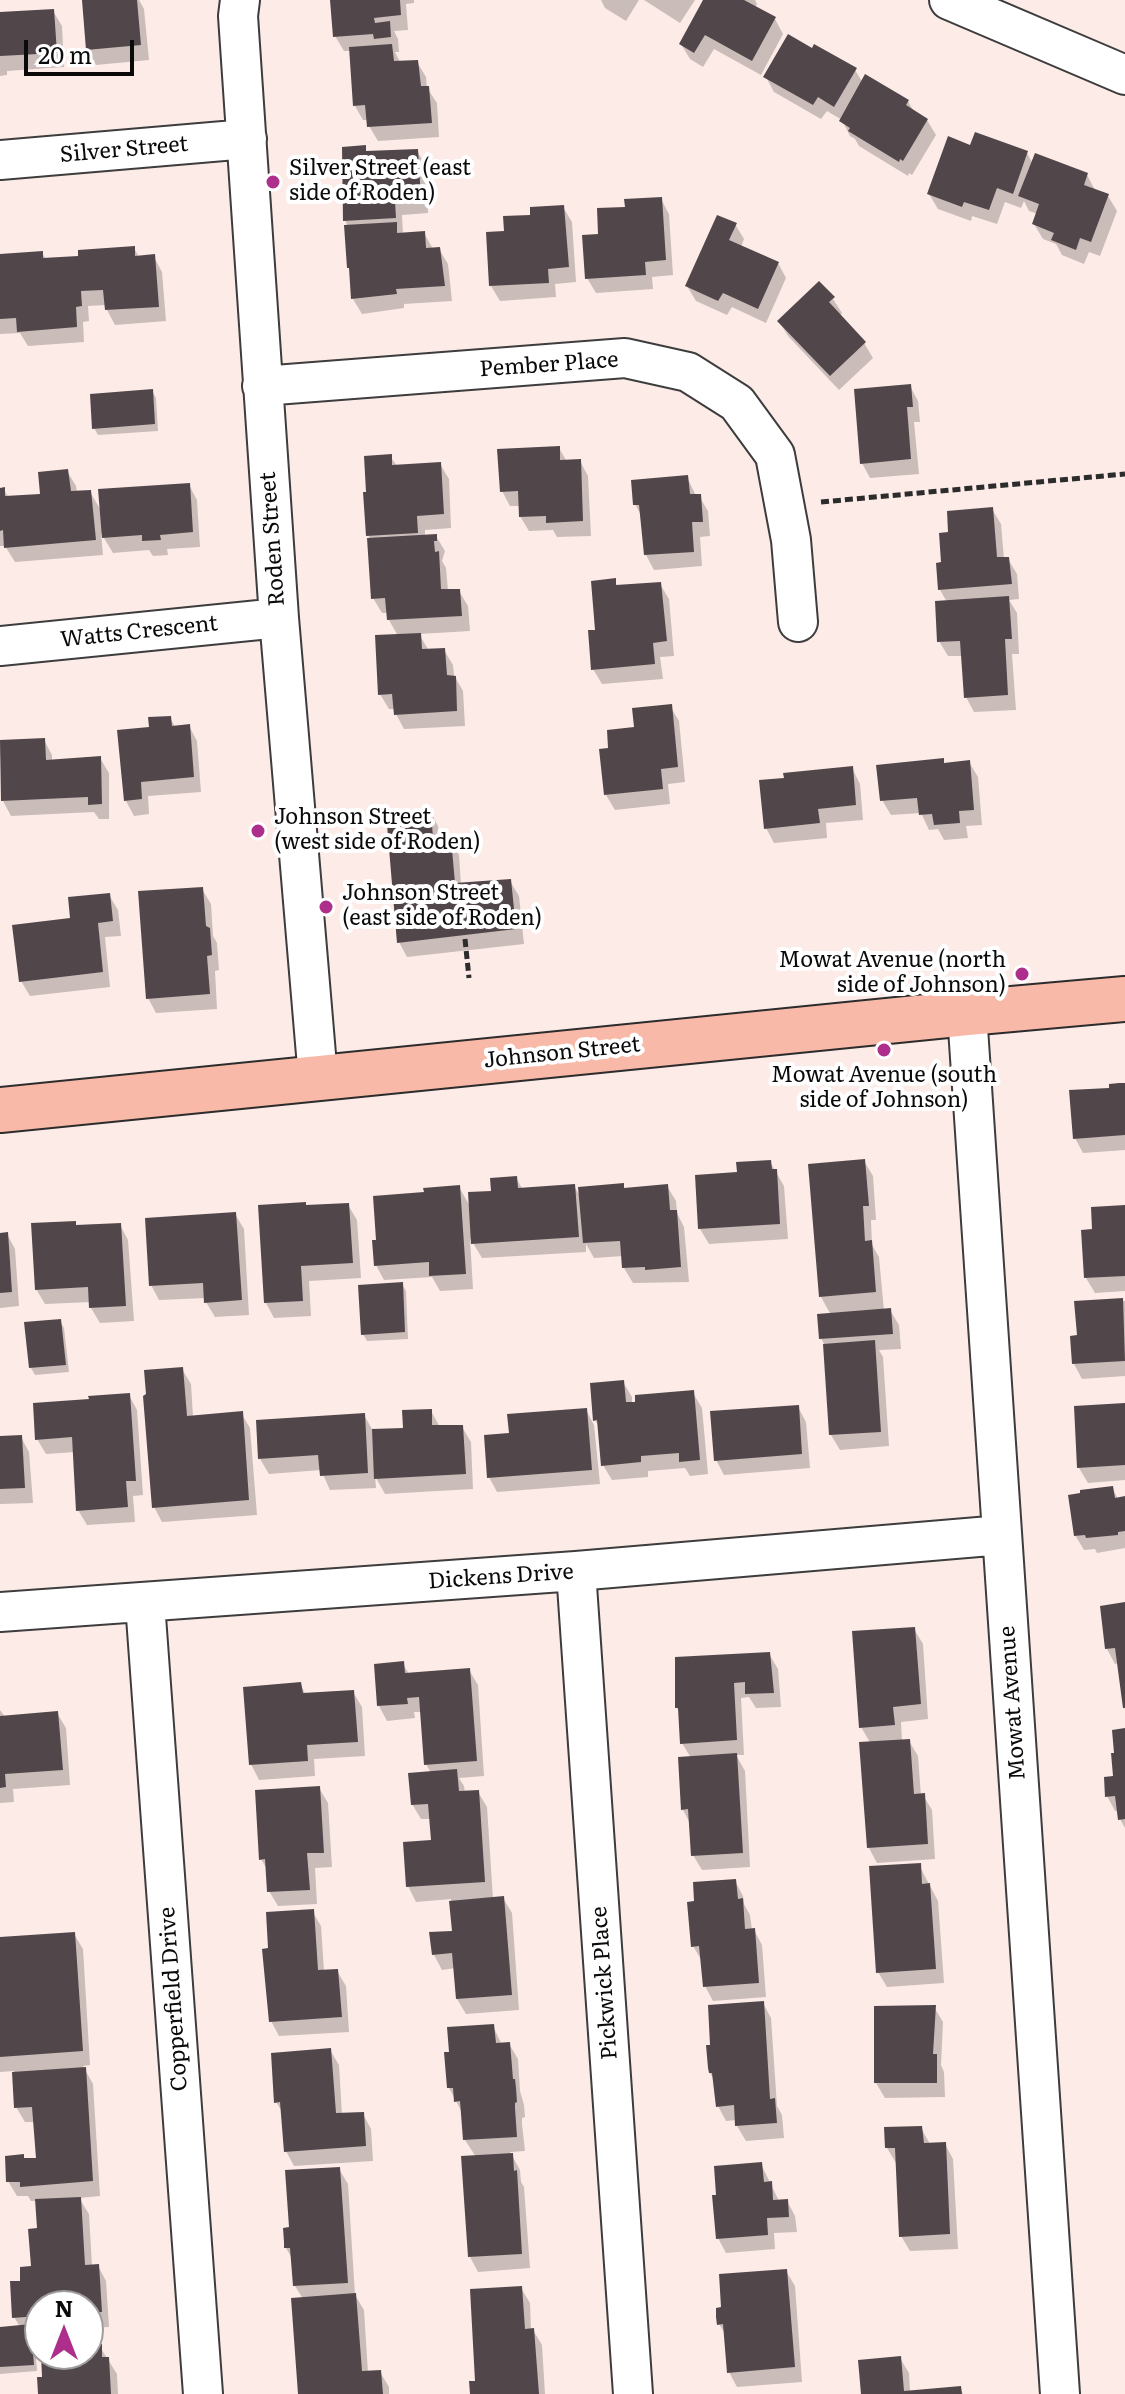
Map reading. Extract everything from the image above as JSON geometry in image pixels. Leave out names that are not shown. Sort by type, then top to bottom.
[{"type":"main road","name":"Johnson Street","points":[[0,1110],[1125,999]]},
{"type":"street","name":"Roden Street","points":[[240,0],[238,16],[262,386],[318,1078]]},
{"type":"street","points":[[949,0],[1125,75]]},
{"type":"street","name":"Silver Street","points":[[0,160],[247,139]]},
{"type":"street","name":"Pember Place","points":[[262,386],[625,358],[688,372],[737,403],[775,455],[791,540],[798,622]]},
{"type":"street","name":"Watts Crescent","points":[[0,646],[279,618]]},
{"type":"street","name":"Mowat Avenue","points":[[967,1013],[1060,2394]]},
{"type":"street","name":"Dickens Drive","points":[[0,1612],[576,1571],[1002,1535]]},
{"type":"street","name":"Pickwick Place","points":[[576,1571],[633,2394]]},
{"type":"street","name":"Copperfield Drive","points":[[145,1603],[203,2394]]},
{"type":"path","points":[[784,505],[1125,474]]},
{"type":"path","points":[[465,939],[469,978]]},
{"type":"building","points":[[82,0],[137,0],[141,45],[86,50]]},
{"type":"building","points":[[330,0],[400,0],[401,15],[374,18],[375,23],[390,21],[391,37],[374,39],[373,34],[333,37]]},
{"type":"building","points":[[703,0],[744,0],[776,17],[752,61],[705,35],[694,53],[679,44]]},
{"type":"building","points":[[54,9],[57,53],[0,56],[0,12]]},
{"type":"building","points":[[788,34],[812,48],[814,44],[857,68],[834,107],[818,97],[813,105],[763,77]]},
{"type":"building","points":[[392,44],[394,61],[418,60],[421,86],[429,86],[432,123],[367,127],[365,105],[353,106],[349,47]]},
{"type":"building","points":[[865,74],[909,100],[906,105],[928,119],[903,161],[900,159],[899,162],[848,131],[850,128],[839,121]]},
{"type":"building","points":[[975,132],[1028,151],[1013,194],[997,188],[989,210],[964,202],[962,207],[927,194],[948,136],[970,145]]},
{"type":"building","points":[[366,145],[366,151],[418,149],[421,199],[395,201],[396,218],[343,221],[342,147]]},
{"type":"building","points":[[1035,153],[1088,173],[1084,185],[1109,194],[1091,242],[1080,238],[1076,250],[1051,240],[1054,233],[1032,224],[1039,204],[1018,196]]},
{"type":"building","points":[[662,197],[666,260],[645,262],[646,275],[585,279],[582,235],[598,234],[597,208],[625,207],[624,199]]},
{"type":"building","points":[[564,205],[569,267],[548,269],[549,283],[489,286],[486,232],[504,231],[503,216],[530,215],[530,207]]},
{"type":"building","points":[[717,215],[737,223],[729,240],[779,262],[758,309],[723,293],[718,301],[685,286]]},
{"type":"building","points":[[397,222],[397,233],[425,231],[426,248],[440,247],[445,286],[396,289],[397,294],[351,299],[344,225]]},
{"type":"building","points":[[135,246],[135,256],[155,254],[159,307],[105,310],[103,290],[81,291],[82,306],[76,307],[77,327],[17,332],[16,318],[0,319],[0,254],[43,251],[43,258],[78,256],[78,250]]},
{"type":"building","points":[[819,281],[835,297],[829,302],[866,342],[830,376],[777,321]]},
{"type":"building","points":[[911,384],[913,407],[907,407],[911,459],[860,464],[854,389]]},
{"type":"building","points":[[153,389],[155,424],[92,429],[90,394]]},
{"type":"building","points":[[560,446],[560,460],[581,459],[583,521],[546,523],[546,516],[519,517],[518,491],[500,492],[497,449]]},
{"type":"building","points":[[392,454],[392,465],[441,462],[444,514],[417,516],[418,533],[366,536],[364,456]]},
{"type":"building","points":[[68,469],[71,491],[91,490],[96,540],[4,548],[3,530],[0,531],[0,488],[5,487],[5,496],[40,494],[38,472]]},
{"type":"building","points":[[688,475],[690,494],[701,494],[703,522],[692,522],[694,552],[644,555],[639,505],[633,505],[631,480]]},
{"type":"building","points":[[190,483],[193,532],[160,535],[161,540],[142,541],[142,535],[102,538],[98,489]]},
{"type":"building","points":[[993,507],[997,557],[1009,557],[1012,584],[938,590],[936,563],[941,562],[939,533],[948,532],[947,511]]},
{"type":"building","points":[[437,534],[437,541],[434,541],[435,552],[439,551],[441,589],[460,589],[462,616],[387,620],[385,598],[371,599],[367,538]]},
{"type":"building","points":[[616,578],[616,585],[661,582],[667,641],[653,643],[655,664],[591,670],[588,630],[595,630],[591,581]]},
{"type":"building","points":[[1009,596],[1012,639],[1005,639],[1008,695],[964,698],[960,641],[937,642],[935,601]]},
{"type":"building","points":[[421,633],[422,649],[445,648],[447,675],[456,676],[457,711],[394,715],[392,694],[378,695],[375,635]]},
{"type":"building","points":[[672,704],[678,767],[661,769],[663,789],[604,795],[599,749],[608,748],[607,730],[634,727],[632,708]]},
{"type":"building","points":[[171,716],[172,726],[190,724],[194,777],[141,782],[142,799],[124,801],[117,730],[149,727],[148,717]]},
{"type":"building","points":[[45,738],[46,760],[101,756],[102,804],[88,805],[88,797],[1,801],[0,740]]},
{"type":"building","points":[[944,758],[944,763],[970,760],[974,810],[959,811],[960,823],[934,825],[932,814],[919,815],[917,798],[880,801],[876,765]]},
{"type":"building","points":[[853,766],[856,805],[818,809],[820,823],[764,829],[759,780],[784,778],[783,773]]},
{"type":"building","points":[[431,809],[433,839],[451,838],[455,883],[511,879],[516,929],[397,943],[386,813]]},
{"type":"building","points":[[203,887],[212,955],[207,956],[210,994],[146,999],[138,891]]},
{"type":"building","points":[[110,893],[113,921],[98,923],[103,972],[19,982],[12,925],[70,918],[68,897]]},
{"type":"building","points":[[1125,1083],[1125,1135],[1073,1139],[1069,1090],[1109,1088],[1109,1084]]},
{"type":"building","points":[[865,1159],[869,1206],[863,1206],[865,1241],[872,1240],[876,1292],[819,1297],[808,1164]]},
{"type":"building","points":[[771,1160],[772,1169],[777,1169],[780,1224],[698,1229],[695,1175],[737,1172],[736,1162]]},
{"type":"building","points":[[517,1176],[518,1188],[575,1184],[579,1237],[471,1244],[468,1192],[491,1191],[490,1178]]},
{"type":"building","points":[[624,1183],[624,1188],[668,1184],[670,1210],[677,1210],[681,1267],[622,1268],[620,1241],[583,1243],[578,1187]]},
{"type":"building","points":[[460,1185],[466,1274],[429,1276],[429,1262],[374,1266],[373,1196],[424,1192],[423,1188]]},
{"type":"building","points":[[306,1202],[306,1205],[349,1203],[353,1263],[301,1266],[303,1301],[264,1303],[258,1205]]},
{"type":"building","points":[[1125,1205],[1125,1276],[1084,1278],[1081,1230],[1092,1229],[1091,1207]]},
{"type":"building","points":[[236,1212],[242,1300],[204,1303],[203,1283],[149,1286],[145,1218]]},
{"type":"building","points":[[76,1221],[76,1225],[121,1223],[126,1306],[89,1308],[88,1287],[35,1290],[31,1223]]},
{"type":"building","points":[[8,1232],[12,1292],[0,1293],[0,1233]]},
{"type":"building","points":[[403,1282],[405,1332],[361,1335],[358,1285]]},
{"type":"building","points":[[1123,1298],[1125,1361],[1072,1364],[1070,1336],[1077,1335],[1074,1301]]},
{"type":"building","points":[[891,1308],[893,1334],[819,1339],[817,1314]]},
{"type":"building","points":[[61,1319],[66,1365],[29,1368],[24,1322]]},
{"type":"building","points":[[875,1340],[881,1432],[829,1435],[823,1344]]},
{"type":"building","points":[[183,1367],[187,1416],[243,1411],[249,1500],[152,1508],[143,1396],[146,1394],[144,1370]]},
{"type":"building","points":[[624,1380],[626,1402],[635,1402],[635,1395],[694,1390],[700,1460],[679,1462],[679,1453],[641,1456],[641,1462],[601,1466],[590,1383]]},
{"type":"building","points":[[130,1393],[136,1481],[126,1481],[128,1507],[76,1511],[72,1437],[35,1440],[33,1403]]},
{"type":"building","points":[[1125,1403],[1125,1465],[1077,1468],[1074,1406]]},
{"type":"building","points":[[799,1405],[802,1454],[714,1461],[710,1411]]},
{"type":"building","points":[[587,1408],[592,1470],[487,1478],[484,1435],[509,1433],[507,1414]]},
{"type":"building","points":[[432,1409],[432,1425],[463,1425],[466,1474],[374,1479],[372,1429],[403,1428],[402,1410]]},
{"type":"building","points":[[365,1413],[368,1473],[320,1476],[318,1455],[258,1459],[256,1420]]},
{"type":"building","points":[[22,1435],[25,1488],[0,1489],[0,1436]]},
{"type":"building","points":[[1113,1486],[1115,1498],[1125,1496],[1125,1531],[1118,1532],[1118,1535],[1074,1536],[1068,1495],[1080,1493],[1080,1490]]},
{"type":"building","points":[[1125,1602],[1123,1708],[1115,1648],[1105,1649],[1100,1606]]},
{"type":"building","points":[[915,1627],[921,1704],[893,1707],[895,1725],[859,1728],[852,1631]]},
{"type":"building","points":[[770,1652],[774,1693],[745,1694],[745,1682],[734,1683],[737,1740],[680,1744],[678,1708],[675,1708],[675,1657]]},
{"type":"building","points":[[404,1661],[405,1673],[470,1668],[477,1761],[424,1765],[419,1697],[407,1698],[408,1704],[377,1706],[374,1664]]},
{"type":"building","points":[[301,1682],[303,1693],[354,1690],[358,1742],[307,1745],[308,1761],[249,1765],[243,1687]]},
{"type":"building","points":[[58,1711],[63,1770],[5,1774],[6,1787],[0,1788],[0,1716]]},
{"type":"building","points":[[1125,1728],[1125,1819],[1118,1820],[1115,1796],[1105,1797],[1104,1777],[1113,1776],[1112,1730]]},
{"type":"building","points":[[910,1739],[914,1794],[925,1793],[928,1844],[867,1848],[859,1742]]},
{"type":"building","points":[[737,1753],[743,1853],[691,1856],[688,1809],[681,1810],[678,1757]]},
{"type":"building","points":[[457,1769],[459,1791],[479,1790],[485,1882],[406,1887],[403,1842],[431,1840],[428,1804],[411,1805],[408,1773]]},
{"type":"building","points":[[320,1786],[324,1853],[307,1853],[310,1890],[267,1892],[265,1859],[259,1860],[255,1790]]},
{"type":"building","points":[[921,1863],[922,1884],[930,1883],[936,1969],[876,1973],[869,1866]]},
{"type":"building","points":[[736,1879],[738,1899],[743,1898],[745,1929],[755,1928],[759,1983],[703,1987],[699,1946],[691,1947],[687,1902],[694,1901],[693,1882]]},
{"type":"building","points":[[504,1896],[512,1995],[456,1999],[452,1953],[432,1955],[429,1932],[452,1931],[449,1901]]},
{"type":"building","points":[[314,1909],[318,1970],[338,1969],[342,2017],[269,2022],[262,1949],[268,1948],[266,1912]]},
{"type":"building","points":[[75,1932],[83,2051],[0,2057],[0,1937]]},
{"type":"building","points":[[764,2001],[770,2099],[775,2098],[777,2123],[735,2126],[734,2105],[716,2107],[706,2045],[710,2045],[708,2005]]},
{"type":"building","points":[[936,2005],[933,2054],[937,2054],[937,2083],[874,2083],[874,2006]]},
{"type":"building","points":[[494,2024],[496,2043],[510,2042],[516,2088],[517,2137],[463,2140],[460,2101],[454,2102],[453,2088],[447,2088],[444,2052],[449,2052],[447,2027]]},
{"type":"building","points":[[331,2048],[336,2113],[364,2112],[366,2146],[284,2152],[280,2102],[274,2103],[271,2053]]},
{"type":"building","points":[[86,2067],[93,2181],[20,2187],[20,2182],[6,2182],[5,2156],[24,2154],[24,2158],[36,2158],[32,2107],[14,2108],[12,2072]]},
{"type":"building","points":[[922,2126],[924,2143],[946,2142],[950,2234],[899,2237],[895,2148],[885,2148],[884,2127]]},
{"type":"building","points":[[513,2153],[514,2171],[517,2170],[522,2254],[468,2257],[461,2156]]},
{"type":"building","points":[[762,2162],[764,2182],[772,2181],[773,2200],[788,2199],[789,2217],[767,2218],[768,2235],[716,2239],[712,2195],[716,2195],[714,2166]]},
{"type":"building","points":[[340,2167],[348,2283],[293,2286],[290,2248],[284,2248],[283,2228],[289,2227],[285,2170]]},
{"type":"building","points":[[81,2197],[85,2265],[99,2264],[101,2290],[24,2290],[24,2317],[12,2318],[10,2281],[20,2281],[20,2267],[31,2266],[28,2229],[37,2228],[35,2199]]},
{"type":"building","points":[[787,2269],[795,2367],[727,2373],[723,2324],[717,2325],[716,2317],[716,2308],[721,2307],[719,2274]]},
{"type":"building","points":[[522,2286],[525,2329],[534,2328],[539,2394],[470,2394],[469,2381],[475,2381],[470,2289]]},
{"type":"building","points":[[356,2293],[362,2371],[381,2370],[383,2394],[298,2394],[291,2298]]},
{"type":"building","points":[[24,2325],[24,2366],[0,2367],[0,2327]]},
{"type":"building","points":[[901,2356],[904,2391],[961,2386],[962,2394],[861,2394],[858,2360]]},
{"type":"building","points":[[104,2357],[109,2357],[111,2394],[38,2394],[37,2377],[42,2377],[42,2370],[104,2370]]},
{"type":"place","name":"Silver Street (east side of Roden)","points":[[273,182]]},
{"type":"place","name":"Johnson Street (west side of Roden)","points":[[258,831]]},
{"type":"place","name":"Johnson Street (east side of Roden)","points":[[326,907]]},
{"type":"place","name":"Mowat Avenue (north side of Johnson)","points":[[1022,974]]},
{"type":"place","name":"Mowat Avenue (south side of Johnson)","points":[[884,1050]]}]
